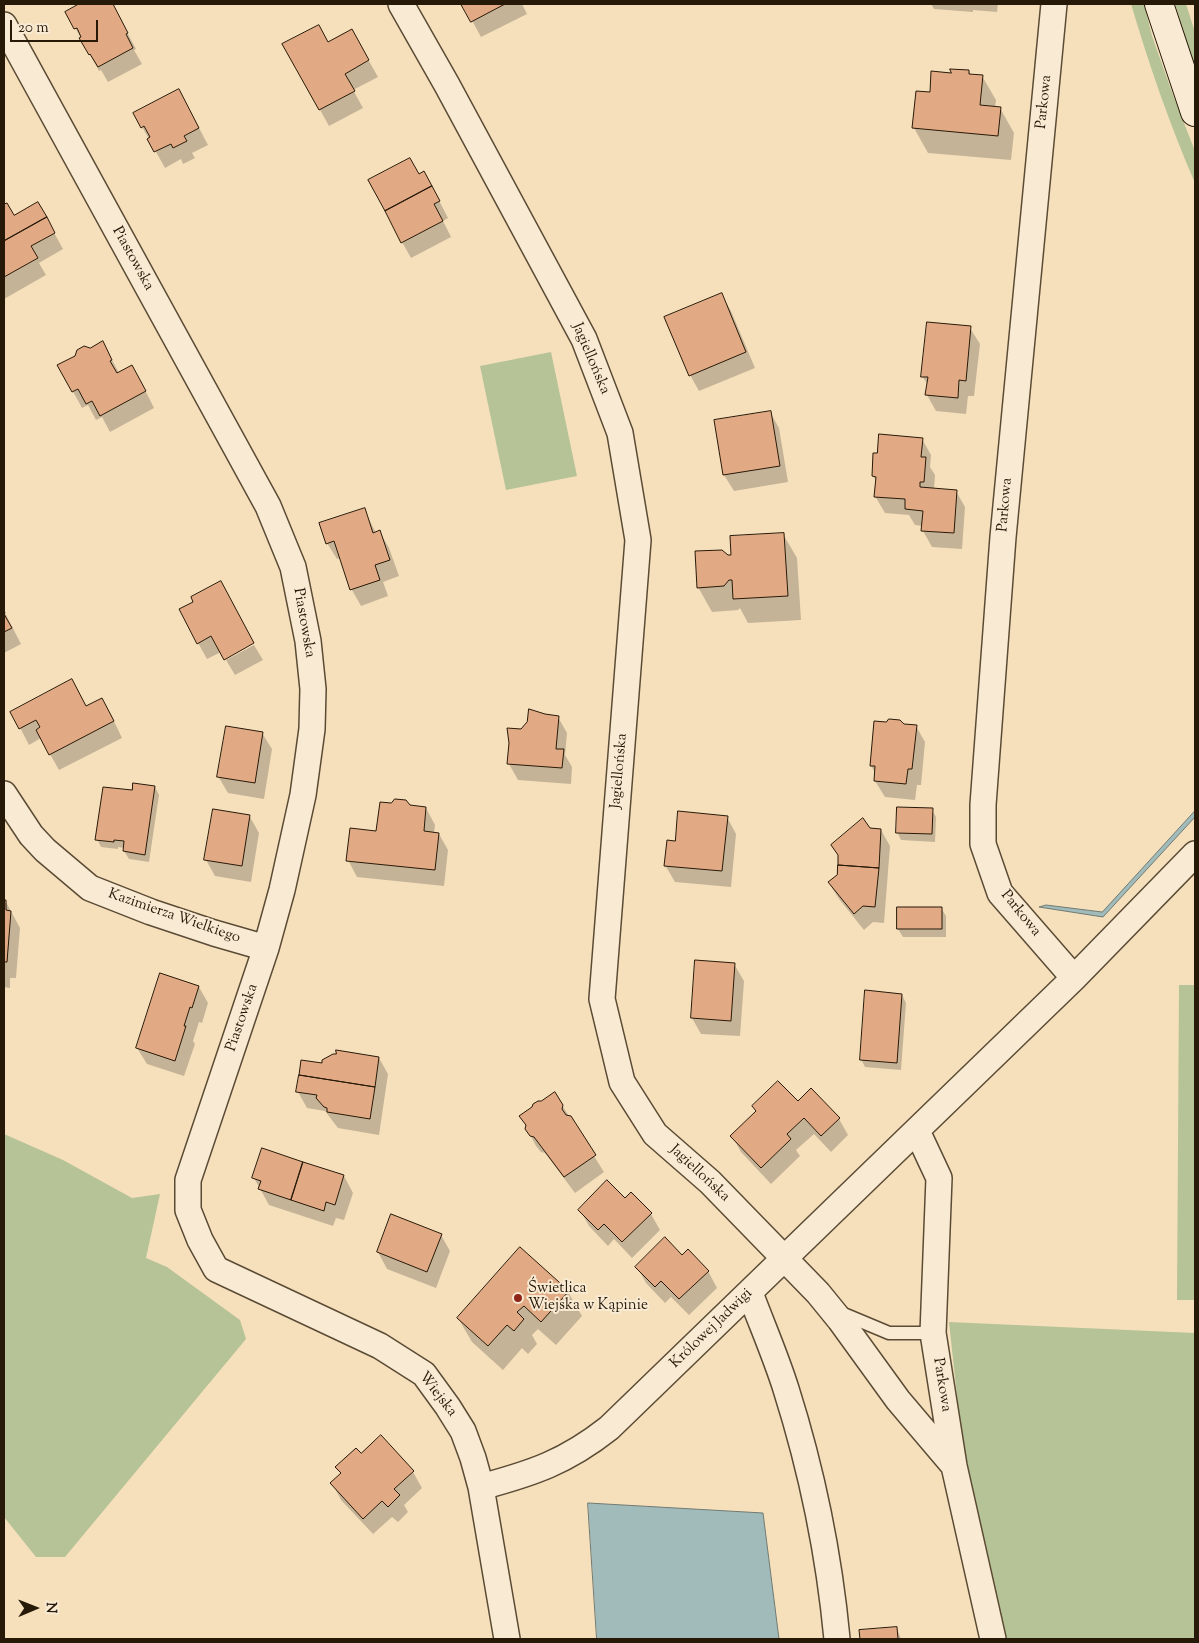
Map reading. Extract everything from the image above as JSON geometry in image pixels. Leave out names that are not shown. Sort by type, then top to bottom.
[{"type":"street","name":"Jagiellońska","points":[[401,4],[447,85],[584,339],[620,433],[638,540],[602,999],[622,1082],[655,1134],[710,1182],[818,1293],[898,1400],[954,1466]]},
{"type":"street","name":"Parkowa","points":[[1054,4],[1003,536],[983,805],[983,834],[984,844],[1000,893],[1074,978]]},
{"type":"street","points":[[1160,4],[1195,112]]},
{"type":"street","name":"Piastowska","points":[[4,25],[268,506],[293,567],[308,641],[313,689],[312,729],[303,795],[282,890],[266,948],[188,1180],[188,1210],[200,1240],[216,1269]]},
{"type":"street","name":"Kazimierza Wielkiego","points":[[4,794],[31,835],[40,845],[90,888],[214,934],[266,948]]},
{"type":"street","name":"Królowej Jadwigi","points":[[481,1487],[546,1467],[568,1457],[590,1443],[627,1411],[1074,978],[1195,854]]},
{"type":"street","name":"Parkowa","points":[[917,1131],[939,1178],[932,1333],[954,1466],[993,1639]]},
{"type":"street","name":"Wiejska","points":[[216,1269],[380,1346],[424,1374],[448,1407],[462,1431],[473,1458],[481,1487],[507,1639]]},
{"type":"street","points":[[750,1292],[785,1387],[812,1483],[825,1545],[837,1639]]},
{"type":"lane","points":[[840,1320],[846,1315],[889,1333],[932,1333]]},
{"type":"green space","points":[[1131,4],[1144,4],[1152,36],[1195,151],[1195,183],[1160,95]]},
{"type":"green space","points":[[1175,4],[1186,4],[1195,32],[1195,67]]},
{"type":"green space","points":[[551,352],[577,476],[506,490],[480,366]]},
{"type":"green space","points":[[1179,985],[1195,985],[1195,1300],[1177,1300]]},
{"type":"green space","points":[[4,1134],[63,1160],[132,1198],[160,1194],[146,1258],[167,1267],[240,1320],[246,1339],[65,1557],[36,1557],[4,1517]]},
{"type":"green space","points":[[949,1322],[1195,1333],[1195,1639],[1002,1639],[964,1460]]},
{"type":"water","points":[[1195,811],[1195,817],[1103,917],[1039,907],[1046,905],[1102,912]]},
{"type":"water","points":[[588,1503],[763,1513],[779,1639],[597,1639]]},
{"type":"building","points":[[79,4],[113,4],[128,33],[126,34],[133,48],[98,67],[79,38],[81,37],[77,28],[74,29],[65,12]]},
{"type":"building","points":[[461,4],[505,4],[471,22]]},
{"type":"building","points":[[319,25],[328,42],[352,29],[369,60],[345,74],[355,91],[319,110],[282,44]]},
{"type":"building","points":[[950,69],[969,70],[969,74],[983,75],[980,105],[1001,107],[998,136],[912,128],[916,91],[930,92],[931,71],[951,73]]},
{"type":"building","points":[[179,89],[199,128],[184,136],[187,141],[173,148],[171,144],[154,152],[147,139],[150,137],[144,126],[141,128],[133,113]]},
{"type":"building","points":[[410,158],[419,174],[424,171],[432,186],[385,211],[368,180]]},
{"type":"building","points":[[432,186],[440,201],[434,204],[443,221],[401,243],[385,211]]},
{"type":"building","points":[[38,202],[47,217],[4,241],[4,204],[7,203],[14,215]]},
{"type":"building","points":[[47,217],[55,233],[31,246],[38,258],[4,277],[4,241]]},
{"type":"building","points":[[722,293],[746,352],[689,376],[664,317]]},
{"type":"building","points":[[927,322],[971,326],[966,381],[959,380],[958,398],[925,395],[928,377],[921,377]]},
{"type":"building","points":[[103,341],[112,360],[110,361],[117,373],[132,365],[146,391],[100,416],[92,401],[86,404],[78,389],[72,392],[57,365],[75,356],[77,350],[84,346],[90,348]]},
{"type":"building","points":[[771,411],[780,466],[723,475],[714,420]]},
{"type":"building","points":[[879,434],[923,438],[921,457],[926,457],[924,482],[920,482],[920,487],[957,490],[954,533],[921,531],[923,511],[905,509],[905,499],[874,497],[876,477],[872,476],[873,453],[877,453]]},
{"type":"building","points":[[365,508],[373,533],[380,530],[390,560],[375,565],[380,580],[350,590],[334,541],[326,544],[319,523]]},
{"type":"building","points":[[784,533],[788,596],[733,599],[732,580],[729,580],[724,586],[697,588],[695,551],[722,550],[731,555],[730,536]]},
{"type":"building","points":[[221,581],[254,643],[224,660],[211,636],[197,644],[179,609],[193,602],[191,597]]},
{"type":"building","points":[[4,614],[12,628],[4,632]]},
{"type":"building","points":[[72,679],[86,706],[102,698],[114,721],[49,755],[36,730],[40,727],[36,720],[19,729],[10,712]]},
{"type":"building","points":[[529,709],[559,716],[556,749],[564,749],[562,768],[507,764],[509,743],[507,728],[521,729],[527,722]]},
{"type":"building","points":[[889,719],[900,720],[904,724],[917,725],[912,769],[908,769],[906,784],[874,781],[875,766],[870,766],[874,721],[886,722]]},
{"type":"building","points":[[226,726],[263,732],[255,783],[217,777]]},
{"type":"building","points":[[133,783],[155,786],[145,855],[123,851],[124,841],[95,840],[103,787],[132,790]]},
{"type":"building","points":[[395,799],[406,800],[410,805],[426,807],[424,831],[439,833],[435,870],[346,861],[350,828],[376,831],[380,802],[391,803]]},
{"type":"building","points":[[897,807],[933,808],[932,834],[896,833]]},
{"type":"building","points":[[213,809],[250,815],[242,866],[204,860]]},
{"type":"building","points":[[678,811],[728,816],[722,871],[664,866],[667,840],[675,841]]},
{"type":"building","points":[[863,818],[870,828],[881,829],[879,868],[838,865],[838,855],[831,845]]},
{"type":"building","points":[[838,865],[879,868],[875,907],[863,906],[854,914],[828,882],[837,875]]},
{"type":"building","points":[[4,900],[6,900],[6,910],[11,911],[7,962],[4,962]]},
{"type":"building","points":[[897,907],[942,907],[942,929],[897,929]]},
{"type":"building","points":[[695,960],[735,963],[731,1021],[691,1018]]},
{"type":"building","points":[[160,973],[199,986],[192,1008],[190,1007],[175,1061],[136,1048]]},
{"type":"building","points":[[865,990],[902,994],[897,1063],[860,1060]]},
{"type":"building","points":[[336,1050],[379,1057],[375,1087],[299,1075],[301,1060],[322,1063],[322,1060],[336,1054]]},
{"type":"building","points":[[299,1075],[375,1087],[370,1119],[327,1112],[327,1108],[316,1098],[317,1095],[296,1092]]},
{"type":"building","points":[[778,1081],[798,1101],[811,1088],[840,1118],[821,1136],[804,1118],[787,1134],[791,1139],[761,1168],[730,1136],[756,1111],[752,1106]]},
{"type":"building","points":[[555,1092],[563,1105],[562,1109],[566,1115],[571,1116],[596,1155],[564,1177],[534,1137],[530,1136],[525,1129],[526,1125],[519,1116],[532,1107],[533,1104]]},
{"type":"building","points":[[262,1148],[303,1162],[291,1200],[258,1189],[261,1181],[252,1178]]},
{"type":"building","points":[[303,1162],[344,1175],[335,1205],[326,1202],[324,1211],[291,1200]]},
{"type":"building","points":[[607,1180],[625,1198],[631,1192],[652,1213],[622,1242],[604,1224],[598,1230],[578,1210]]},
{"type":"building","points":[[391,1214],[442,1234],[427,1272],[377,1252]]},
{"type":"building","points":[[665,1237],[682,1255],[688,1249],[709,1271],[679,1299],[661,1281],[655,1287],[635,1267]]},
{"type":"building","name":"Świetlica Wiejska w Kąpinie","points":[[520,1247],[569,1291],[541,1322],[524,1306],[517,1312],[524,1319],[514,1331],[507,1325],[488,1346],[457,1318]]},
{"type":"building","points":[[381,1435],[414,1471],[394,1489],[400,1495],[388,1507],[382,1501],[363,1519],[330,1483],[341,1473],[335,1467],[356,1448],[361,1453]]},
{"type":"building","points":[[897,1627],[898,1639],[860,1639],[859,1630]]},
{"type":"place","name":"Świetlica Wiejska w Kąpinie","points":[[518,1298]]}]
